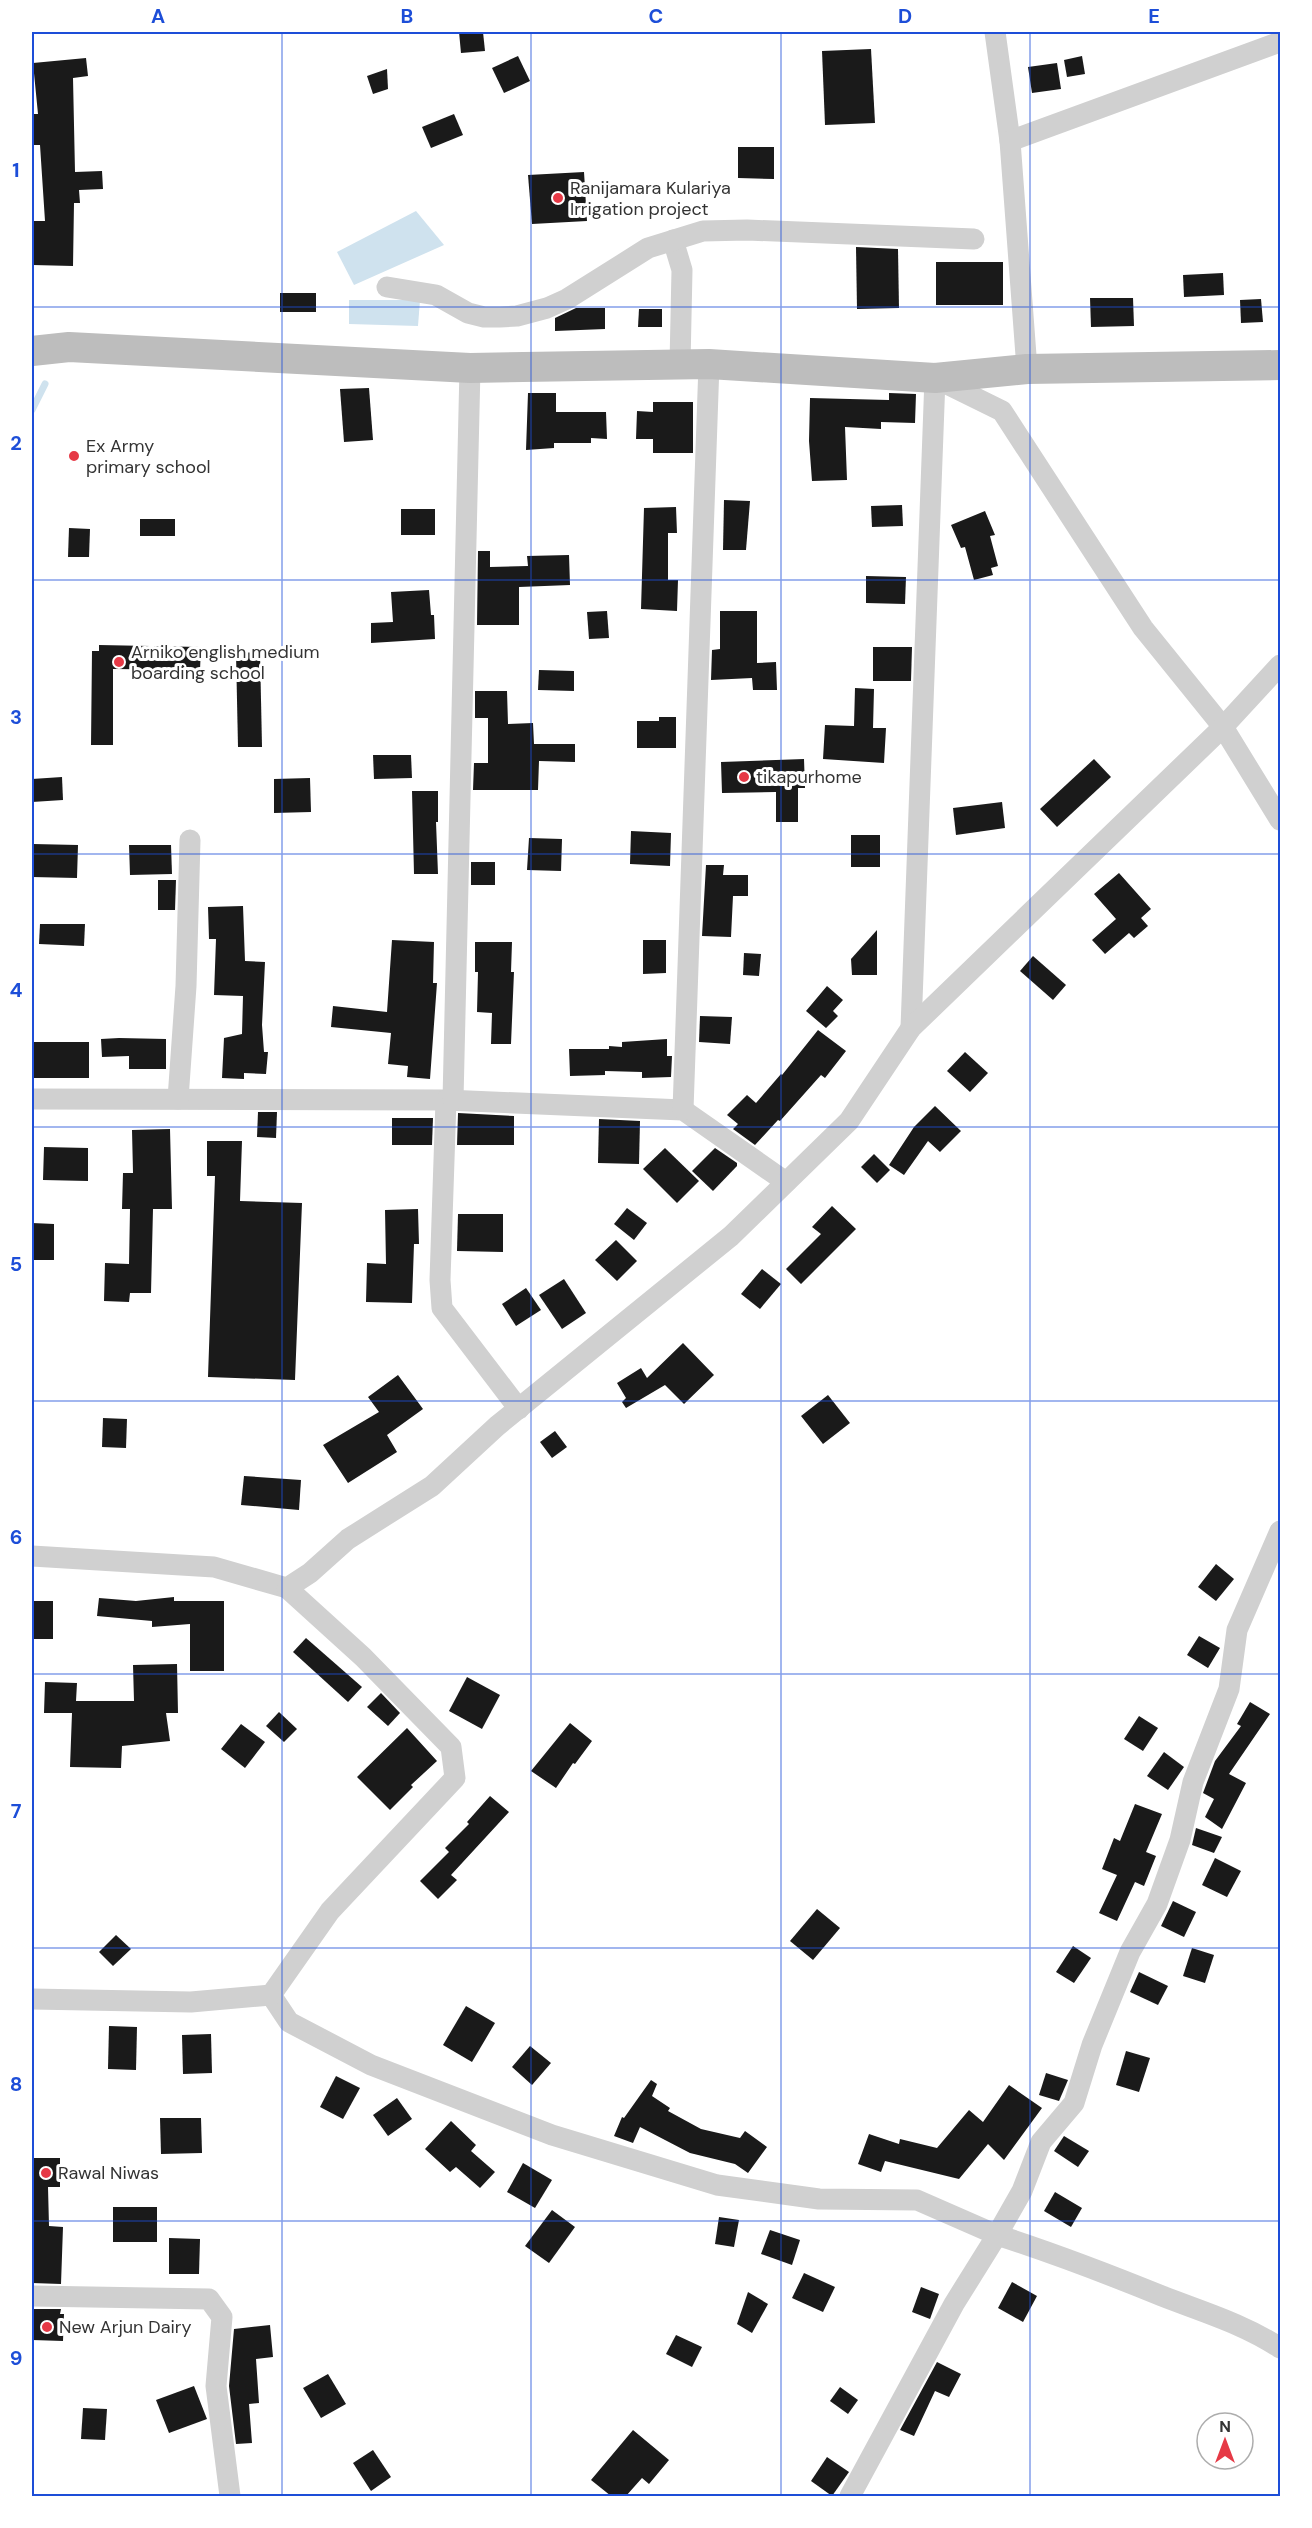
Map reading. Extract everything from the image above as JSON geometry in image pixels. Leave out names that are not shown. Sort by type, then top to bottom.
[{"type":"street","points":[[995,32],[1010,141],[1027,369]]},
{"type":"street","points":[[1010,141],[1281,42]]},
{"type":"street","points":[[387,287],[436,295],[468,313],[484,317],[517,316],[547,308],[567,299],[648,248],[703,231],[747,230],[975,239]]},
{"type":"street","points":[[673,240],[682,270],[680,364]]},
{"type":"street","points":[[32,351],[69,347],[470,368],[709,364],[935,378],[1027,369],[1281,365]]},
{"type":"street","points":[[683,1110],[709,364]]},
{"type":"street","points":[[470,368],[450,1100],[440,1280],[442,1308],[519,1409]]},
{"type":"street","points":[[935,378],[1002,411],[1143,628],[1223,727],[1281,820]]},
{"type":"street","points":[[911,1028],[935,378]]},
{"type":"street","points":[[286,1588],[310,1573],[348,1539],[432,1486],[519,1409],[731,1236],[849,1121],[911,1028],[1223,727],[1281,665]]},
{"type":"street","points":[[178,1099],[186,986],[190,840]]},
{"type":"street","points":[[32,1099],[450,1100],[683,1110],[786,1182]]},
{"type":"street","points":[[850,2496],[954,2304],[1022,2191],[1041,2142],[1074,2103],[1092,2045],[1130,1952],[1157,1904],[1180,1840],[1193,1782],[1229,1689],[1237,1630],[1281,1531]]},
{"type":"street","points":[[32,1556],[214,1567],[286,1588],[363,1657],[451,1747],[455,1778],[330,1911],[271,1995],[191,2002],[32,2000]]},
{"type":"street","points":[[271,1995],[288,2022],[371,2065],[552,2135],[717,2185],[819,2199],[917,2200],[997,2235],[1209,2312],[1257,2332],[1281,2348]]},
{"type":"street","points":[[32,2296],[209,2299],[222,2317],[216,2386],[230,2496]]},
{"type":"water","points":[[416,211],[444,245],[354,285],[337,252]]},
{"type":"water","points":[[349,300],[420,300],[418,326],[349,324]]},
{"type":"building","points":[[459,32],[483,32],[485,51],[461,53]]},
{"type":"building","points":[[871,49],[875,123],[825,125],[822,51]]},
{"type":"building","points":[[518,56],[530,81],[504,93],[492,68]]},
{"type":"building","points":[[1082,56],[1085,74],[1067,77],[1064,60]]},
{"type":"building","points":[[86,58],[88,76],[73,78],[75,172],[102,171],[103,189],[79,190],[80,203],[74,203],[73,266],[33,265],[34,221],[45,221],[40,145],[32,145],[32,114],[38,114],[33,63]]},
{"type":"building","points":[[1057,63],[1061,89],[1032,93],[1028,67]]},
{"type":"building","points":[[387,69],[388,89],[373,94],[367,76]]},
{"type":"building","points":[[454,114],[463,135],[431,148],[422,127]]},
{"type":"building","points":[[738,147],[774,147],[774,179],[738,178]]},
{"type":"building","name":"Ranijamara Kulariya Irrigation project","points":[[584,172],[587,221],[532,224],[528,175]]},
{"type":"building","points":[[856,247],[898,249],[899,308],[857,309]]},
{"type":"building","points":[[936,262],[1003,262],[1003,305],[936,305]]},
{"type":"building","points":[[1223,273],[1224,295],[1184,297],[1183,275]]},
{"type":"building","points":[[280,293],[316,293],[316,312],[280,312]]},
{"type":"building","points":[[1090,298],[1133,298],[1134,326],[1091,327]]},
{"type":"building","points":[[1261,299],[1263,322],[1241,323],[1240,300]]},
{"type":"building","points":[[576,308],[605,308],[605,329],[555,331],[555,318]]},
{"type":"building","points":[[639,309],[662,309],[662,327],[638,327]]},
{"type":"building","points":[[369,388],[373,440],[344,442],[340,389]]},
{"type":"building","points":[[528,393],[556,393],[556,412],[606,412],[607,439],[591,438],[591,443],[554,443],[554,448],[526,450]]},
{"type":"building","points":[[889,393],[916,394],[915,423],[881,422],[881,429],[845,427],[847,480],[812,481],[809,441],[810,398],[889,400]]},
{"type":"building","points":[[653,402],[693,402],[693,453],[653,453],[653,439],[636,439],[637,411],[653,412]]},
{"type":"building","points":[[724,500],[750,501],[746,550],[723,550]]},
{"type":"building","points":[[902,505],[903,526],[872,527],[871,506]]},
{"type":"building","points":[[676,507],[677,533],[668,533],[668,580],[678,580],[677,611],[641,609],[644,508]]},
{"type":"building","points":[[401,509],[435,509],[435,535],[401,535]]},
{"type":"building","points":[[985,511],[995,535],[990,536],[998,566],[991,568],[993,575],[974,580],[965,547],[961,548],[951,525]]},
{"type":"building","points":[[140,519],[175,519],[175,536],[140,536]]},
{"type":"building","points":[[69,528],[90,529],[89,557],[68,557]]},
{"type":"building","points":[[478,551],[490,551],[490,567],[528,566],[527,556],[569,555],[570,585],[519,587],[519,625],[477,625]]},
{"type":"building","points":[[866,576],[906,577],[905,604],[866,603]]},
{"type":"building","points":[[429,590],[431,615],[434,615],[435,639],[371,643],[371,623],[393,622],[391,592]]},
{"type":"building","points":[[607,611],[609,638],[589,639],[587,612]]},
{"type":"building","points":[[720,611],[757,611],[757,663],[776,662],[777,690],[753,690],[752,678],[711,680],[712,650],[720,649]]},
{"type":"building","points":[[99,645],[201,647],[200,670],[113,669],[113,745],[91,745],[92,651],[99,651]]},
{"type":"building","points":[[873,647],[912,647],[911,681],[873,681]]},
{"type":"building","points":[[260,652],[262,747],[238,747],[236,653]]},
{"type":"building","points":[[539,670],[574,671],[574,691],[538,690]]},
{"type":"building","points":[[855,688],[874,689],[873,728],[886,728],[884,763],[823,759],[825,725],[854,726]]},
{"type":"building","points":[[475,691],[507,691],[508,724],[533,723],[534,744],[575,744],[575,762],[539,761],[538,790],[473,790],[474,763],[488,763],[488,718],[475,718]]},
{"type":"building","points":[[659,717],[676,717],[676,748],[637,748],[637,721],[659,721]]},
{"type":"building","points":[[373,755],[411,755],[412,778],[374,779]]},
{"type":"building","points":[[804,759],[805,788],[798,788],[798,822],[776,822],[776,792],[722,793],[721,762]]},
{"type":"building","points":[[1094,759],[1111,777],[1057,827],[1040,809]]},
{"type":"building","points":[[62,777],[63,800],[32,802],[32,779]]},
{"type":"building","points":[[310,778],[311,812],[274,813],[274,779]]},
{"type":"building","points":[[412,791],[438,791],[438,822],[436,822],[438,874],[414,874]]},
{"type":"building","points":[[1002,802],[1005,828],[956,835],[953,808]]},
{"type":"building","points":[[631,831],[671,833],[670,866],[630,864]]},
{"type":"building","points":[[851,835],[880,835],[880,867],[851,867]]},
{"type":"building","points":[[529,838],[562,839],[561,871],[527,870]]},
{"type":"building","points":[[33,844],[78,845],[77,878],[32,877]]},
{"type":"building","points":[[129,845],[171,845],[172,874],[130,875]]},
{"type":"building","points":[[471,862],[495,862],[495,885],[471,885]]},
{"type":"building","points":[[706,865],[724,865],[723,875],[748,875],[748,896],[733,896],[731,937],[702,936]]},
{"type":"building","points":[[1119,873],[1151,909],[1141,918],[1148,926],[1134,938],[1129,933],[1105,954],[1092,940],[1116,919],[1094,894]]},
{"type":"building","points":[[158,880],[176,880],[175,910],[158,910]]},
{"type":"building","points":[[243,906],[245,961],[265,962],[262,1025],[264,1052],[268,1052],[266,1074],[244,1073],[244,1079],[222,1078],[224,1038],[242,1034],[243,996],[214,995],[216,939],[209,939],[208,907]]},
{"type":"building","points":[[40,924],[85,924],[84,946],[39,944]]},
{"type":"building","points":[[877,930],[877,975],[852,975],[851,959]]},
{"type":"building","points":[[392,940],[434,942],[433,983],[437,983],[430,1079],[407,1077],[408,1066],[388,1064],[391,1033],[331,1027],[333,1006],[387,1012]]},
{"type":"building","points":[[643,940],[666,940],[666,973],[643,974]]},
{"type":"building","points":[[475,942],[512,942],[511,972],[514,972],[511,1044],[491,1044],[492,1013],[477,1012],[478,972],[475,972]]},
{"type":"building","points":[[744,953],[761,954],[759,976],[743,975]]},
{"type":"building","points":[[1033,956],[1066,985],[1053,1000],[1020,971]]},
{"type":"building","points":[[827,986],[843,1000],[833,1011],[838,1016],[826,1028],[806,1011]]},
{"type":"building","points":[[700,1016],[732,1017],[730,1044],[699,1042]]},
{"type":"building","points":[[818,1030],[846,1051],[825,1078],[821,1075],[755,1145],[733,1129],[738,1124],[727,1115],[747,1095],[756,1103]]},
{"type":"building","points":[[101,1039],[166,1039],[166,1069],[129,1069],[129,1056],[102,1057]]},
{"type":"building","points":[[667,1039],[667,1056],[672,1056],[671,1077],[642,1078],[642,1072],[605,1071],[605,1075],[570,1076],[569,1049],[609,1049],[609,1046],[622,1047],[622,1042]]},
{"type":"building","points":[[32,1042],[89,1042],[89,1078],[32,1078]]},
{"type":"building","points":[[965,1052],[988,1073],[970,1092],[947,1071]]},
{"type":"building","points":[[935,1106],[961,1131],[940,1152],[928,1141],[904,1175],[889,1165],[914,1127]]},
{"type":"building","points":[[258,1112],[277,1112],[276,1138],[257,1137]]},
{"type":"building","points":[[458,1113],[514,1116],[514,1145],[457,1145]]},
{"type":"building","points":[[392,1118],[433,1118],[432,1145],[392,1145]]},
{"type":"building","points":[[599,1119],[640,1121],[639,1164],[598,1163]]},
{"type":"building","points":[[170,1129],[172,1209],[153,1209],[151,1293],[130,1293],[129,1302],[104,1301],[105,1263],[129,1264],[130,1209],[122,1209],[123,1173],[133,1173],[132,1130]]},
{"type":"building","points":[[207,1141],[242,1141],[240,1201],[302,1203],[295,1380],[208,1377],[215,1176],[207,1176]]},
{"type":"building","points":[[44,1147],[88,1148],[88,1181],[43,1180]]},
{"type":"building","points":[[665,1148],[699,1181],[677,1203],[643,1169]]},
{"type":"building","points":[[715,1148],[737,1163],[737,1166],[713,1191],[692,1171]]},
{"type":"building","points":[[874,1154],[890,1170],[877,1183],[861,1167]]},
{"type":"building","points":[[832,1206],[856,1229],[801,1284],[786,1269],[821,1234],[812,1227]]},
{"type":"building","points":[[627,1208],[647,1223],[634,1240],[614,1224]]},
{"type":"building","points":[[418,1209],[419,1244],[414,1244],[412,1303],[366,1302],[367,1263],[386,1264],[385,1210]]},
{"type":"building","points":[[458,1214],[503,1214],[503,1252],[457,1251]]},
{"type":"building","points":[[32,1223],[54,1224],[54,1260],[32,1260]]},
{"type":"building","points":[[616,1240],[637,1261],[617,1281],[595,1260]]},
{"type":"building","points":[[762,1269],[781,1284],[760,1309],[741,1294]]},
{"type":"building","points":[[564,1279],[586,1313],[562,1329],[539,1295]]},
{"type":"building","points":[[526,1288],[541,1310],[516,1326],[502,1304]]},
{"type":"building","points":[[683,1343],[714,1375],[684,1404],[665,1385],[626,1408],[622,1402],[626,1398],[617,1383],[641,1368],[647,1378]]},
{"type":"building","points":[[398,1375],[423,1409],[387,1435],[397,1452],[348,1483],[323,1445],[379,1412],[368,1397]]},
{"type":"building","points":[[828,1395],[850,1423],[823,1444],[801,1416]]},
{"type":"building","points":[[103,1418],[127,1419],[126,1448],[102,1447]]},
{"type":"building","points":[[555,1431],[567,1447],[552,1458],[540,1442]]},
{"type":"building","points":[[244,1476],[301,1480],[299,1510],[241,1505]]},
{"type":"building","points":[[1216,1564],[1234,1579],[1216,1601],[1198,1587]]},
{"type":"building","points":[[174,1597],[174,1601],[224,1601],[224,1671],[190,1671],[190,1624],[152,1627],[152,1621],[97,1616],[99,1598],[136,1601]]},
{"type":"building","points":[[32,1601],[53,1601],[53,1639],[32,1639]]},
{"type":"building","points":[[1199,1636],[1220,1648],[1208,1668],[1187,1655]]},
{"type":"building","points":[[306,1638],[362,1687],[348,1702],[293,1652]]},
{"type":"building","points":[[177,1664],[178,1713],[166,1713],[170,1741],[122,1746],[121,1768],[70,1767],[72,1713],[44,1713],[45,1682],[77,1683],[76,1701],[134,1701],[133,1665]]},
{"type":"building","points":[[467,1677],[500,1695],[482,1729],[449,1711]]},
{"type":"building","points":[[381,1693],[400,1713],[388,1726],[367,1707]]},
{"type":"building","points":[[1250,1702],[1270,1714],[1229,1774],[1246,1783],[1222,1829],[1205,1817],[1214,1799],[1203,1793],[1215,1761],[1241,1726],[1237,1724]]},
{"type":"building","points":[[279,1712],[297,1729],[284,1742],[266,1726]]},
{"type":"building","points":[[1139,1716],[1158,1728],[1143,1751],[1124,1739]]},
{"type":"building","points":[[570,1723],[592,1741],[556,1788],[531,1771]]},
{"type":"building","points":[[241,1724],[265,1742],[245,1768],[221,1749]]},
{"type":"building","points":[[407,1728],[437,1761],[411,1785],[413,1787],[390,1810],[357,1777]]},
{"type":"building","points":[[1164,1752],[1184,1767],[1168,1790],[1147,1776]]},
{"type":"building","points":[[490,1796],[509,1812],[451,1875],[457,1880],[438,1899],[420,1881],[449,1852],[445,1848],[469,1824],[467,1822]]},
{"type":"building","points":[[1135,1804],[1162,1814],[1146,1852],[1156,1856],[1144,1886],[1135,1882],[1117,1921],[1099,1913],[1117,1875],[1102,1869],[1114,1838],[1120,1841]]},
{"type":"building","points":[[1196,1828],[1222,1837],[1214,1853],[1192,1845]]},
{"type":"building","points":[[1215,1858],[1241,1871],[1227,1897],[1202,1885]]},
{"type":"building","points":[[1173,1901],[1196,1912],[1184,1937],[1161,1926]]},
{"type":"building","points":[[817,1909],[840,1928],[813,1960],[790,1941]]},
{"type":"building","points":[[116,1935],[131,1949],[113,1966],[99,1952]]},
{"type":"building","points":[[1073,1946],[1091,1958],[1074,1983],[1056,1972]]},
{"type":"building","points":[[1192,1948],[1214,1955],[1205,1983],[1183,1976]]},
{"type":"building","points":[[1139,1972],[1168,1986],[1158,2005],[1130,1992]]},
{"type":"building","points":[[466,2006],[495,2023],[472,2062],[443,2045]]},
{"type":"building","points":[[109,2026],[137,2027],[136,2070],[108,2069]]},
{"type":"building","points":[[211,2034],[212,2073],[183,2074],[182,2035]]},
{"type":"building","points":[[530,2046],[551,2063],[532,2085],[512,2067]]},
{"type":"building","points":[[1126,2051],[1150,2058],[1139,2092],[1116,2085]]},
{"type":"building","points":[[1046,2073],[1068,2080],[1059,2101],[1039,2095]]},
{"type":"building","points":[[336,2076],[360,2088],[343,2119],[320,2107]]},
{"type":"building","points":[[651,2080],[657,2084],[652,2096],[670,2108],[668,2111],[701,2129],[740,2138],[745,2131],[767,2147],[748,2173],[735,2164],[690,2153],[640,2127],[633,2143],[614,2136],[622,2117],[624,2118]]},
{"type":"building","points":[[1009,2085],[1042,2108],[1004,2160],[988,2144],[959,2179],[885,2161],[881,2172],[858,2164],[869,2134],[899,2144],[900,2139],[937,2148],[969,2110],[983,2122]]},
{"type":"building","points":[[397,2098],[412,2119],[388,2136],[373,2115]]},
{"type":"building","points":[[160,2118],[201,2118],[202,2153],[161,2154]]},
{"type":"building","points":[[451,2121],[476,2145],[471,2151],[495,2172],[480,2188],[456,2167],[450,2172],[425,2149]]},
{"type":"building","points":[[1064,2136],[1089,2151],[1078,2167],[1054,2151]]},
{"type":"building","points":[[32,2158],[60,2158],[60,2187],[48,2187],[49,2226],[63,2227],[61,2284],[32,2283]]},
{"type":"building","points":[[523,2163],[552,2180],[535,2208],[507,2192]]},
{"type":"building","points":[[1055,2192],[1082,2208],[1071,2227],[1044,2211]]},
{"type":"building","points":[[113,2207],[157,2207],[157,2242],[113,2242]]},
{"type":"building","points":[[552,2210],[575,2227],[549,2263],[525,2246]]},
{"type":"building","points":[[719,2217],[739,2220],[734,2247],[715,2244]]},
{"type":"building","points":[[770,2230],[800,2240],[792,2265],[761,2254]]},
{"type":"building","points":[[169,2238],[200,2239],[199,2274],[169,2274]]},
{"type":"building","points":[[804,2273],[835,2287],[823,2312],[792,2298]]},
{"type":"building","points":[[1012,2282],[1037,2296],[1023,2322],[998,2308]]},
{"type":"building","points":[[921,2287],[939,2294],[930,2319],[912,2312]]},
{"type":"building","points":[[748,2292],[768,2304],[752,2333],[737,2324]]},
{"type":"building","name":"New Arjun Dairy","points":[[32,2309],[61,2309],[60,2314],[64,2314],[63,2341],[32,2340]]},
{"type":"building","points":[[270,2325],[273,2357],[256,2359],[259,2403],[249,2404],[252,2443],[236,2444],[229,2386],[234,2329]]},
{"type":"building","points":[[676,2335],[702,2347],[692,2367],[666,2354]]},
{"type":"building","points":[[937,2362],[961,2374],[949,2397],[935,2391],[914,2436],[900,2430]]},
{"type":"building","points":[[328,2374],[346,2404],[321,2418],[303,2388]]},
{"type":"building","points":[[194,2386],[207,2419],[169,2433],[156,2400]]},
{"type":"building","points":[[840,2387],[858,2400],[848,2414],[830,2401]]},
{"type":"building","points":[[83,2408],[107,2409],[105,2440],[81,2439]]},
{"type":"building","points":[[633,2430],[669,2460],[649,2484],[642,2478],[626,2496],[611,2496],[591,2480]]},
{"type":"building","points":[[373,2450],[391,2477],[371,2491],[353,2463]]},
{"type":"building","points":[[827,2457],[849,2472],[832,2496],[811,2481]]},
{"type":"waterway","points":[[32,410],[45,384]]},
{"type":"place","name":"Ranijamara Kulariya Irrigation project","points":[[558,198]]},
{"type":"place","name":"Ex Army primary school","points":[[74,456]]},
{"type":"place","name":"Arniko english medium boarding school","points":[[119,662]]},
{"type":"place","name":"tikapurhome","points":[[744,777]]},
{"type":"place","name":"Rawal Niwas","points":[[46,2173]]},
{"type":"place","name":"New Arjun Dairy","points":[[47,2327]]}]
